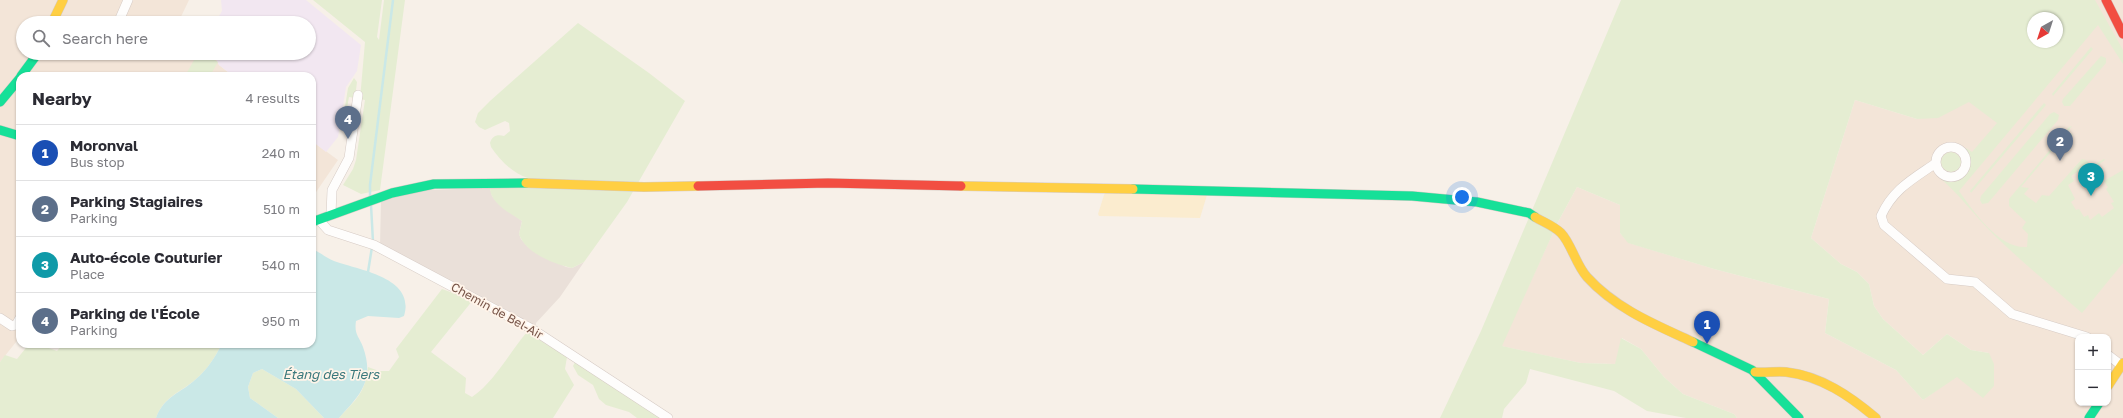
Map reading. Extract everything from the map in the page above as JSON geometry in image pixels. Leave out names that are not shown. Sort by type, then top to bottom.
[{"type":"street","points":[[55,16],[63,0]]},
{"type":"street","points":[[121,16],[128,0]]},
{"type":"street","points":[[2106,0],[2123,34]]},
{"type":"street","points":[[25,72],[33,60]]},
{"type":"street","points":[[0,102],[16,84]]},
{"type":"street","points":[[332,214],[332,190],[349,158],[358,95]]},
{"type":"street","points":[[0,130],[16,135]]},
{"type":"street","points":[[1936,163],[1892,196],[1881,216],[1884,225],[1947,279],[1975,282],[2012,314],[2077,334]]},
{"type":"street","points":[[316,220],[371,199],[434,184],[506,182],[644,187],[828,183],[1347,193],[1412,196],[1492,204],[1529,213],[1559,231],[1565,237],[1584,273],[1620,305],[1633,314],[1755,372],[1799,418]]},
{"type":"street","name":"Chemin de Bel-Air","points":[[316,222],[328,230],[371,244],[532,329],[668,418]]},
{"type":"street","points":[[0,318],[12,326],[16,323]]},
{"type":"street","points":[[2111,357],[2122,364],[2111,381]]},
{"type":"street","points":[[1755,372],[1785,372],[1817,379],[1848,398],[1876,418]]},
{"type":"street","points":[[2089,418],[2097,406]]},
{"type":"shaded area","points":[[0,0],[189,0],[181,16],[16,16],[16,60],[216,60],[219,65],[228,72],[16,72],[16,342],[0,362]]},
{"type":"shaded area","points":[[221,0],[306,0],[361,45],[357,71],[346,87],[338,137],[326,152],[316,144],[316,72],[228,72],[219,65],[216,60],[316,60],[316,16],[219,16],[222,11]]},
{"type":"shaded area","points":[[2091,0],[2123,0],[2123,418],[1737,418],[1734,414],[1683,394],[1664,377],[1641,349],[1622,338],[1616,364],[1581,363],[1501,346],[1558,222],[1577,187],[1620,205],[1620,233],[1629,243],[1714,269],[1829,299],[1825,333],[1896,370],[1923,400],[1989,353],[1971,350],[1947,334],[1923,355],[1883,319],[1874,306],[1869,284],[1857,272],[1841,264],[1811,238],[1855,100],[1917,119],[2000,80],[2048,48],[2063,48],[2063,35]]},
{"type":"shaded area","points":[[316,144],[338,160],[316,192]]},
{"type":"shaded area","points":[[490,188],[492,196],[497,202],[522,221],[519,234],[521,239],[528,247],[566,267],[572,268],[584,262],[560,297],[536,323],[536,327],[380,246],[381,200],[426,190]]},
{"type":"green space","points":[[313,0],[382,0],[377,37],[379,40],[384,0],[405,0],[380,190],[361,194],[343,185],[353,169],[356,160],[365,100],[360,99],[365,42]]},
{"type":"green space","points":[[1621,0],[2095,0],[2123,50],[2123,64],[2098,25],[1959,191],[1988,228],[1997,236],[2017,246],[2027,247],[2028,234],[2022,228],[2026,222],[2009,206],[2009,199],[2069,127],[2072,126],[2068,131],[2073,135],[2069,140],[2061,140],[2021,187],[2029,188],[2024,194],[2036,203],[2042,195],[2049,196],[2082,159],[2086,160],[2092,166],[2104,159],[2105,160],[2084,175],[2080,170],[2071,176],[2074,181],[2068,185],[2075,199],[2071,202],[2076,210],[2079,209],[2084,217],[2088,215],[2090,220],[2099,213],[2102,217],[2114,208],[2111,203],[2114,202],[2106,189],[2108,187],[2104,181],[2123,170],[2123,263],[2082,313],[2026,265],[1994,235],[1954,191],[1939,177],[1954,180],[1964,175],[1968,167],[1968,159],[1964,151],[1966,148],[1972,152],[1997,123],[1969,102],[1938,118],[1917,119],[1855,100],[1811,238],[1841,264],[1857,272],[1869,284],[1874,306],[1883,319],[1923,355],[1947,334],[1971,350],[1989,353],[1994,364],[1994,386],[1983,398],[1957,377],[1923,400],[1896,370],[1825,333],[1829,299],[1714,269],[1628,243],[1620,233],[1620,205],[1577,187],[1558,222],[1502,346],[1581,363],[1615,364],[1621,338],[1641,349],[1664,377],[1683,394],[1734,414],[1737,418],[1686,418],[1647,411],[1614,391],[1530,369],[1526,383],[1504,409],[1502,418],[1440,418],[1481,331]]},
{"type":"green space","points":[[578,23],[649,73],[685,101],[627,202],[584,262],[572,268],[557,264],[541,257],[527,247],[519,234],[522,221],[502,208],[493,198],[490,188],[528,178],[522,176],[507,166],[491,147],[490,143],[493,137],[497,135],[504,136],[510,131],[509,123],[505,121],[485,130],[479,127],[475,122],[478,113],[490,101]]},
{"type":"green space","points":[[2091,47],[2093,49],[2053,96],[2052,94]]},
{"type":"green space","points":[[2101,56],[2106,58],[2106,63],[2070,106],[2064,106],[2062,102],[2063,99]]},
{"type":"green space","points":[[194,60],[215,60],[218,62],[212,72],[187,72]]},
{"type":"green space","points":[[354,78],[357,82],[355,98],[349,97],[347,108],[345,107],[348,88]]},
{"type":"green space","points":[[2044,103],[2046,105],[1971,193],[1970,191]]},
{"type":"green space","points":[[2054,112],[2059,115],[2058,120],[1988,203],[1982,204],[1980,200],[1981,196],[2050,114]]},
{"type":"green space","points":[[1947,152],[1955,152],[1961,158],[1961,166],[1955,172],[1947,172],[1941,166],[1941,158]]},
{"type":"green space","points":[[442,289],[473,300],[431,352],[466,378],[465,393],[472,397],[495,375],[527,332],[567,357],[565,369],[574,385],[553,418],[339,418],[359,396],[365,384],[368,367],[379,371],[389,371],[399,357],[396,349]]},
{"type":"green space","points":[[26,348],[49,348],[57,351],[60,348],[220,348],[204,372],[168,400],[159,411],[156,418],[0,418],[0,362],[5,355],[17,359]]},
{"type":"green space","points":[[575,362],[663,418],[637,418],[629,412],[606,405],[599,399],[593,385],[578,375],[573,366]]},
{"type":"green space","points":[[262,369],[296,389],[324,418],[278,418],[250,398],[248,387],[253,373]]},
{"type":"sand","points":[[1105,192],[1207,195],[1200,218],[1099,216],[1098,214]]},
{"type":"water","name":"Étang des Tiers","points":[[316,251],[334,261],[382,277],[402,292],[405,303],[404,316],[399,318],[368,316],[356,321],[356,332],[363,347],[366,359],[366,378],[359,394],[339,418],[324,418],[296,389],[262,369],[253,373],[248,387],[250,398],[278,418],[156,418],[159,411],[168,400],[204,372],[220,348],[316,348]]},
{"type":"waterway","points":[[370,196],[370,185],[393,0]]},
{"type":"waterway","points":[[371,205],[373,242]]},
{"type":"waterway","points":[[368,272],[372,247]]},
{"type":"traffic: fast","points":[[24,72],[33,60]]},
{"type":"traffic: fast","points":[[0,102],[16,83]]},
{"type":"traffic: fast","points":[[0,130],[16,135]]},
{"type":"traffic: fast","points":[[316,221],[392,193],[434,184],[526,183]]},
{"type":"traffic: fast","points":[[1133,189],[1412,196],[1477,202],[1529,213],[1535,217]]},
{"type":"traffic: fast","points":[[1693,342],[1752,370],[1799,418]]},
{"type":"traffic: fast","points":[[2089,418],[2097,406]]},
{"type":"traffic: slow","points":[[55,16],[63,0]]},
{"type":"traffic: slow","points":[[526,183],[644,187],[698,186]]},
{"type":"traffic: slow","points":[[961,186],[1133,189]]},
{"type":"traffic: slow","points":[[1535,217],[1552,226],[1565,237],[1583,272],[1598,288],[1637,315],[1693,342]]},
{"type":"traffic: slow","points":[[2111,381],[2123,363]]},
{"type":"traffic: slow","points":[[1755,372],[1786,372],[1811,378],[1834,388],[1856,402],[1876,418]]},
{"type":"traffic: jam","points":[[2106,0],[2123,34]]},
{"type":"traffic: jam","points":[[698,186],[828,183],[961,186]]},
{"type":"place","name":"Parking de l'École","points":[[348,139]]},
{"type":"place","name":"Parking Stagiaires","points":[[2060,161]]},
{"type":"place","name":"Auto-école Couturier","points":[[2091,196]]},
{"type":"place","name":"Moronval","points":[[1707,344]]}]
